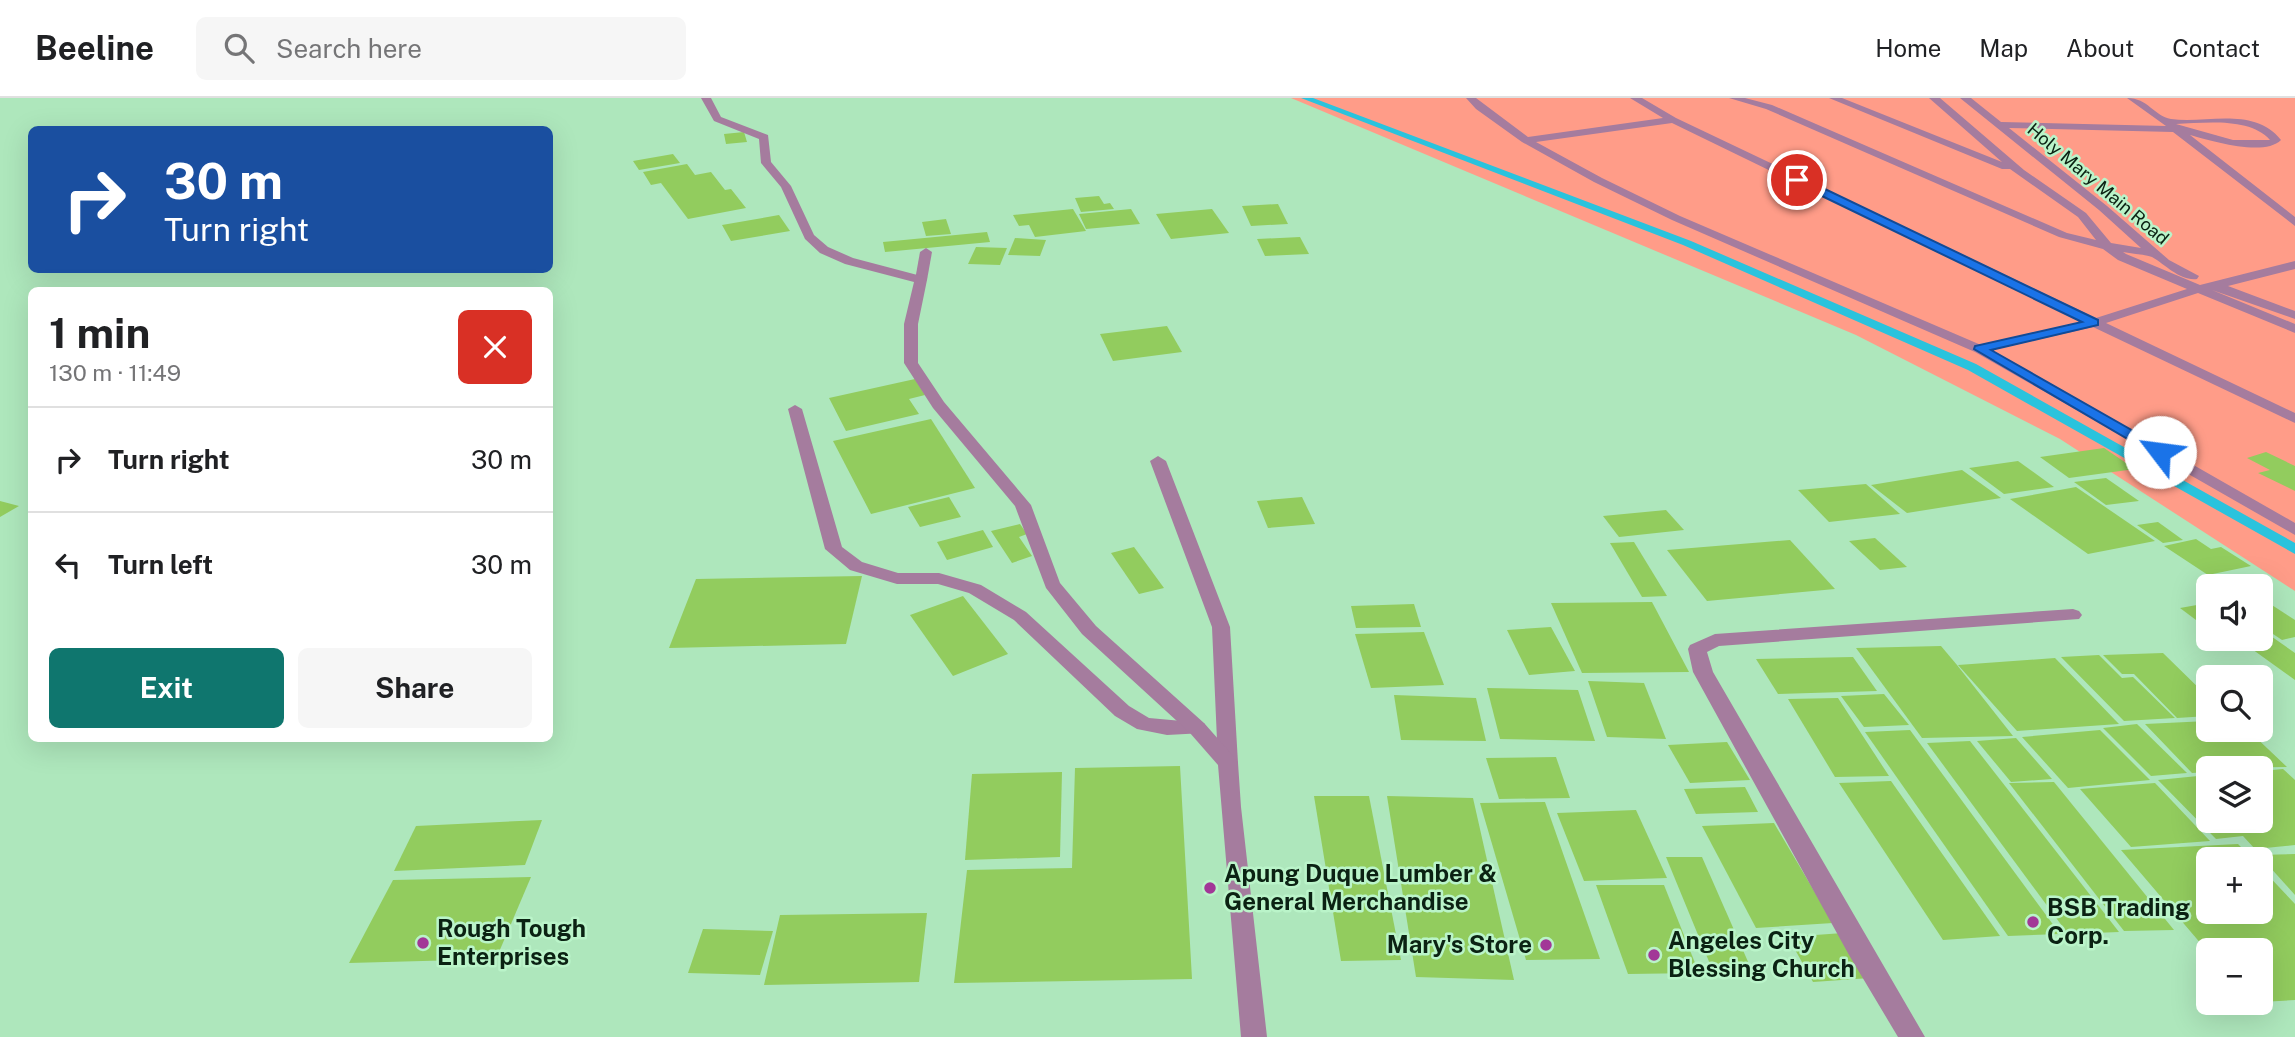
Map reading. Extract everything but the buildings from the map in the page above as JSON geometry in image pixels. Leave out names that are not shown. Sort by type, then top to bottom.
[{"type":"street","points":[[706,98],[717,119],[764,137],[766,163],[786,187],[809,237],[824,250],[849,261],[921,280]]},
{"type":"street","points":[[1471,98],[1479,107],[1526,140],[1598,180],[1676,218],[1980,349],[2295,530]]},
{"type":"street","points":[[1635,98],[1673,120],[2295,418]]},
{"type":"street","points":[[1734,98],[1769,107],[2063,235],[2155,254]]},
{"type":"street","points":[[1834,98],[2020,172]]},
{"type":"street","name":"Holy Mary Main Road","points":[[1934,98],[2020,172],[2082,215],[2107,246],[2122,257],[2295,329]]},
{"type":"street","name":"Holy Mary Main Road","points":[[1965,98],[2103,208],[2165,263],[2215,286],[2295,315]]},
{"type":"street","points":[[2132,98],[2295,223]]},
{"type":"street","points":[[2000,125],[2171,126],[2233,143],[2271,144],[2276,140],[2273,134],[2263,129],[2243,124],[2193,119],[2171,126]]},
{"type":"street","points":[[1526,140],[1673,120]]},
{"type":"street","points":[[926,252],[911,324],[911,363],[938,405],[1023,505],[1052,584],[1089,630],[1198,728],[1228,762]]},
{"type":"street","points":[[1980,349],[2094,323],[2196,290],[2295,265]]},
{"type":"street","points":[[795,410],[834,549],[856,566],[897,578],[939,579],[975,589],[1020,617],[1122,711],[1144,724],[1167,728],[1198,728]]},
{"type":"street","points":[[1158,461],[1221,627],[1230,807],[1254,1037]]},
{"type":"street","points":[[1912,1037],[1858,948],[1703,671],[1697,649],[1715,640],[2073,615]]},
{"type":"shaded area","points":[[1291,98],[2295,98],[2295,591],[2273,577],[2273,574],[2269,574],[2060,439],[1856,335]]},
{"type":"waterway","points":[[1305,98],[1687,243],[1972,367],[2295,549]]},
{"type":"place","name":"Apung Duque Lumber & General Merchandise","points":[[1210,888]]},
{"type":"place","name":"BSB Trading Corp.","points":[[2033,922]]},
{"type":"place","name":"Rough Tough Enterprises","points":[[423,943]]},
{"type":"place","name":"Mary's Store","points":[[1546,945]]},
{"type":"place","name":"Angeles City Blessing Church","points":[[1654,955]]},
{"type":"route","points":[[1797,180],[2094,323],[1980,349],[2160,452]]}]
